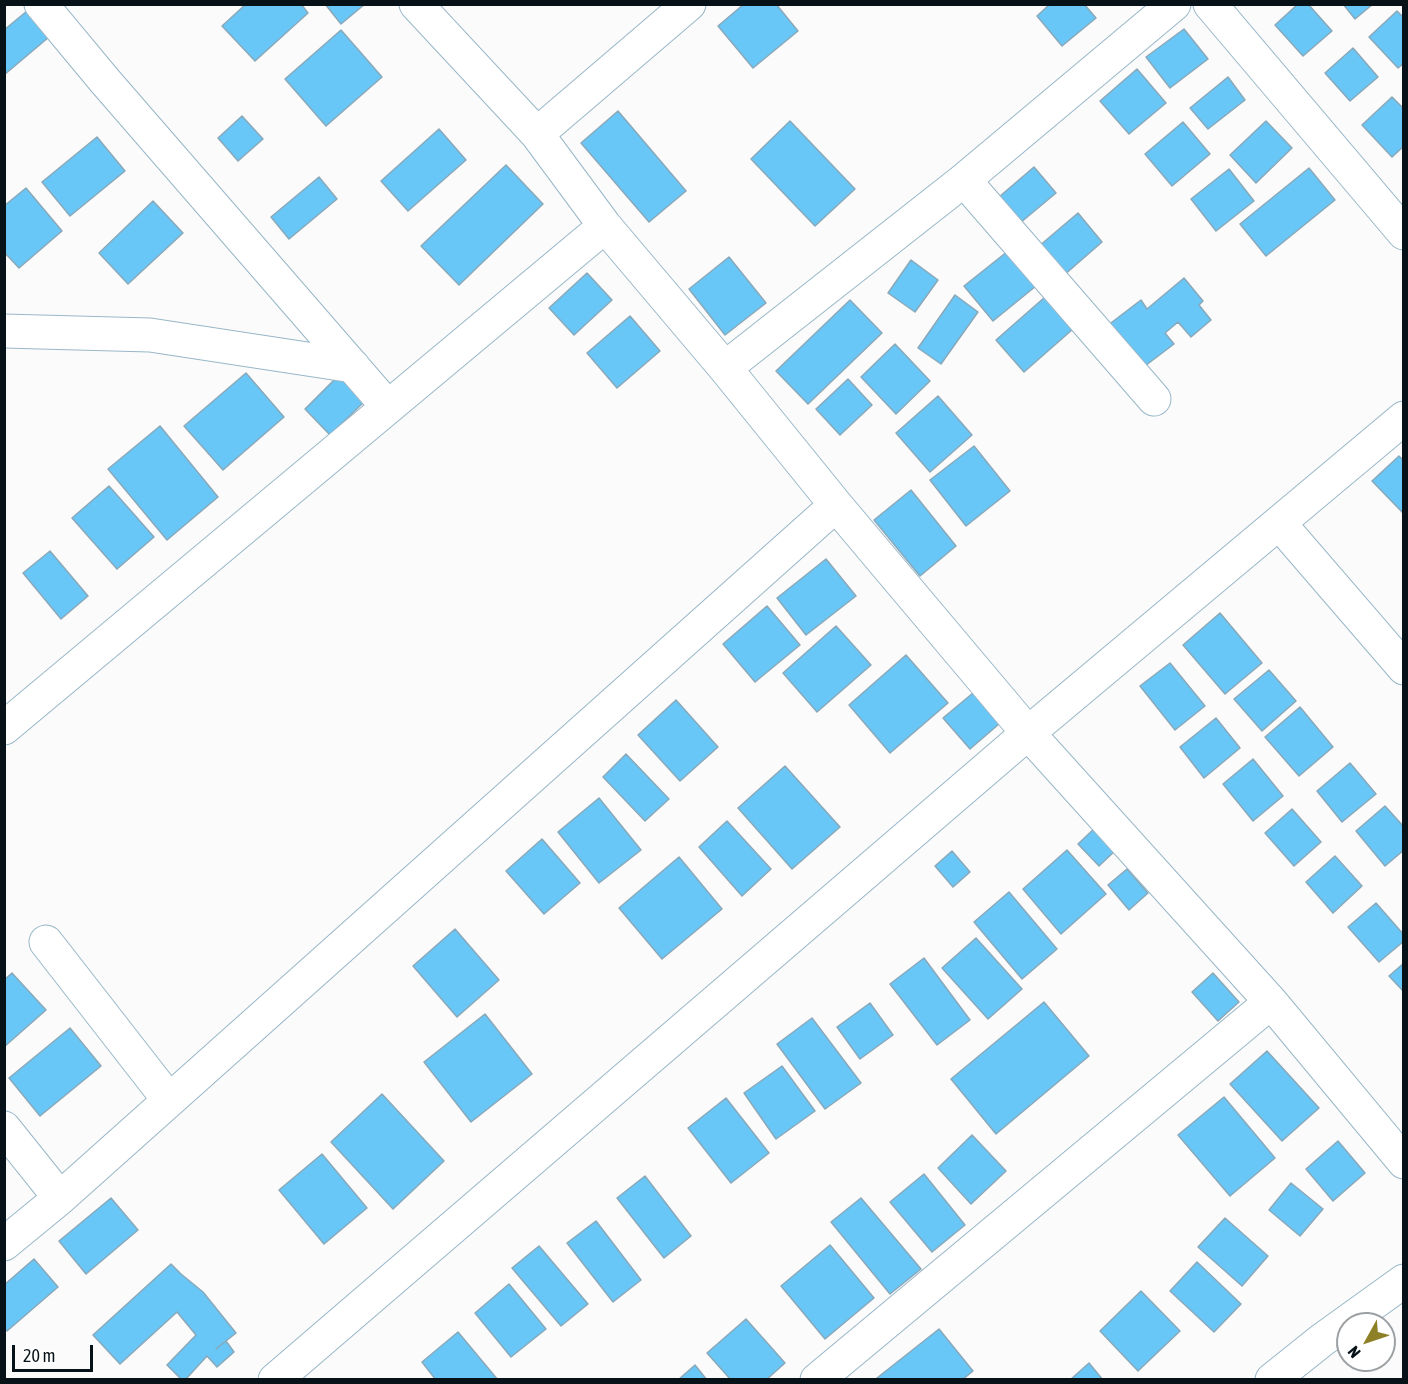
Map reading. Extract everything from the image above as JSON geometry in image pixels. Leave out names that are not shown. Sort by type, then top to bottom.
[{"type":"street","points":[[41,4],[388,407]]},
{"type":"street","points":[[416,4],[537,134],[605,226],[1028,734],[1271,1002],[1404,1162]]},
{"type":"street","points":[[537,134],[689,4]]},
{"type":"street","points":[[725,368],[964,180],[1174,4]]},
{"type":"street","points":[[1210,4],[1404,232]]},
{"type":"street","points":[[964,180],[1154,399]]},
{"type":"street","points":[[4,728],[605,226]]},
{"type":"street","points":[[4,331],[150,335],[353,366]]},
{"type":"street","points":[[275,1380],[1028,734],[1404,417]]},
{"type":"street","points":[[4,1244],[60,1198],[836,505]]},
{"type":"street","points":[[1279,523],[1404,669]]},
{"type":"street","points":[[46,942],[169,1100]]},
{"type":"street","points":[[817,1380],[1271,1002]]},
{"type":"street","points":[[4,1128],[60,1198]]},
{"type":"street","points":[[1272,1380],[1322,1340],[1404,1281]]},
{"type":"building","points":[[246,4],[301,4],[308,13],[255,61],[222,26]]},
{"type":"building","points":[[325,4],[365,4],[341,24]]},
{"type":"building","points":[[744,4],[776,4],[798,31],[753,68],[718,26]]},
{"type":"building","points":[[1050,4],[1084,4],[1096,18],[1062,46],[1037,16]]},
{"type":"building","points":[[1298,4],[1308,4],[1332,31],[1303,56],[1275,25]]},
{"type":"building","points":[[1343,4],[1373,4],[1355,19]]},
{"type":"building","points":[[27,11],[49,37],[4,75],[4,30]]},
{"type":"building","points":[[1397,11],[1404,18],[1404,63],[1398,68],[1369,37]]},
{"type":"building","points":[[1184,29],[1208,59],[1170,88],[1146,57]]},
{"type":"building","points":[[341,30],[382,77],[326,126],[285,79]]},
{"type":"building","points":[[1353,48],[1378,77],[1350,101],[1325,73]]},
{"type":"building","points":[[1137,69],[1166,103],[1129,134],[1100,101]]},
{"type":"building","points":[[1228,77],[1245,100],[1208,129],[1190,108]]},
{"type":"building","points":[[1392,97],[1404,109],[1404,146],[1392,157],[1362,125]]},
{"type":"building","points":[[618,111],[686,191],[649,222],[581,143]]},
{"type":"building","points":[[242,116],[263,139],[238,161],[218,138]]},
{"type":"building","points":[[790,121],[855,189],[815,226],[751,159]]},
{"type":"building","points":[[1266,121],[1292,148],[1256,183],[1230,155]]},
{"type":"building","points":[[1183,122],[1210,154],[1172,186],[1145,154]]},
{"type":"building","points":[[439,129],[466,160],[408,211],[381,181]]},
{"type":"building","points":[[97,137],[125,171],[70,216],[42,182]]},
{"type":"building","points":[[506,165],[543,204],[459,285],[421,246]]},
{"type":"building","points":[[1034,167],[1056,193],[1020,223],[999,197]]},
{"type":"building","points":[[1309,168],[1335,200],[1266,256],[1240,224]]},
{"type":"building","points":[[1229,169],[1254,201],[1216,231],[1191,199]]},
{"type":"building","points":[[319,177],[337,199],[289,239],[271,217]]},
{"type":"building","points":[[26,188],[62,231],[19,268],[4,252],[4,206]]},
{"type":"building","points":[[153,201],[183,233],[128,284],[99,253]]},
{"type":"building","points":[[1078,213],[1102,242],[1063,276],[1038,247]]},
{"type":"building","points":[[1008,251],[1036,286],[993,321],[964,286]]},
{"type":"building","points":[[729,257],[766,303],[725,335],[689,289]]},
{"type":"building","points":[[911,260],[938,280],[915,312],[888,293]]},
{"type":"building","points":[[587,273],[612,300],[574,335],[549,308]]},
{"type":"building","points":[[1184,278],[1203,301],[1199,305],[1211,320],[1191,337],[1178,322],[1165,333],[1174,344],[1137,372],[1103,329],[1141,300],[1147,309]]},
{"type":"building","points":[[955,295],[978,312],[941,364],[918,348]]},
{"type":"building","points":[[1045,297],[1073,329],[1024,372],[996,340]]},
{"type":"building","points":[[850,300],[882,333],[808,404],[776,371]]},
{"type":"building","points":[[630,316],[660,351],[617,388],[587,353]]},
{"type":"building","points":[[895,344],[930,381],[896,414],[861,377]]},
{"type":"building","points":[[246,373],[284,417],[223,470],[184,426]]},
{"type":"building","points":[[339,375],[365,401],[330,435],[305,409]]},
{"type":"building","points":[[848,379],[872,405],[840,435],[816,409]]},
{"type":"building","points":[[938,396],[972,435],[930,472],[896,433]]},
{"type":"building","points":[[160,426],[218,497],[167,540],[108,469]]},
{"type":"building","points":[[974,446],[1010,491],[966,526],[930,480]]},
{"type":"building","points":[[1399,456],[1404,461],[1404,514],[1372,481]]},
{"type":"building","points":[[109,486],[154,537],[117,569],[72,518]]},
{"type":"building","points":[[911,490],[956,546],[920,576],[874,520]]},
{"type":"building","points":[[50,551],[88,596],[61,619],[23,573]]},
{"type":"building","points":[[826,559],[856,596],[806,635],[777,598]]},
{"type":"building","points":[[767,606],[800,645],[755,682],[723,644]]},
{"type":"building","points":[[1220,613],[1262,663],[1225,694],[1183,645]]},
{"type":"building","points":[[836,626],[871,665],[817,712],[783,673]]},
{"type":"building","points":[[906,655],[948,703],[890,753],[849,705]]},
{"type":"building","points":[[1170,663],[1205,706],[1175,730],[1140,686]]},
{"type":"building","points":[[1269,670],[1296,701],[1262,731],[1234,699]]},
{"type":"building","points":[[973,693],[999,724],[970,749],[943,718]]},
{"type":"building","points":[[676,700],[718,747],[680,781],[638,735]]},
{"type":"building","points":[[1300,707],[1333,747],[1299,776],[1265,737]]},
{"type":"building","points":[[1216,718],[1240,748],[1204,778],[1180,747]]},
{"type":"building","points":[[626,754],[669,799],[645,821],[603,777]]},
{"type":"building","points":[[1253,759],[1283,796],[1253,821],[1223,784]]},
{"type":"building","points":[[1350,763],[1376,794],[1342,822],[1317,791]]},
{"type":"building","points":[[785,766],[840,827],[792,869],[738,808]]},
{"type":"building","points":[[599,798],[641,850],[599,883],[558,832]]},
{"type":"building","points":[[1385,806],[1404,827],[1404,850],[1385,866],[1356,831]]},
{"type":"building","points":[[1292,809],[1321,842],[1294,866],[1265,833]]},
{"type":"building","points":[[727,821],[771,869],[742,896],[699,847]]},
{"type":"building","points":[[1097,826],[1118,848],[1099,866],[1078,844]]},
{"type":"building","points":[[542,839],[580,883],[544,914],[506,871]]},
{"type":"building","points":[[1067,850],[1106,894],[1061,934],[1023,889]]},
{"type":"building","points":[[952,851],[970,872],[953,887],[935,866]]},
{"type":"building","points":[[1335,856],[1362,886],[1333,913],[1306,882]]},
{"type":"building","points":[[679,857],[722,909],[662,959],[619,908]]},
{"type":"building","points":[[1127,869],[1148,893],[1129,910],[1108,885]]},
{"type":"building","points":[[1009,892],[1057,949],[1022,979],[974,922]]},
{"type":"building","points":[[1376,903],[1404,935],[1404,941],[1379,962],[1348,927]]},
{"type":"building","points":[[455,929],[499,980],[457,1017],[413,966]]},
{"type":"building","points":[[976,938],[1022,989],[988,1019],[942,968]]},
{"type":"building","points":[[924,958],[970,1020],[937,1045],[890,984]]},
{"type":"building","points":[[1404,963],[1404,992],[1389,976]]},
{"type":"building","points":[[12,973],[46,1010],[4,1047],[4,980]]},
{"type":"building","points":[[1213,973],[1239,1002],[1218,1021],[1192,992]]},
{"type":"building","points":[[1044,1002],[1089,1056],[996,1134],[951,1079]]},
{"type":"building","points":[[870,1003],[893,1035],[860,1059],[837,1027]]},
{"type":"building","points":[[485,1014],[532,1074],[471,1122],[424,1062]]},
{"type":"building","points":[[812,1018],[861,1083],[825,1109],[777,1044]]},
{"type":"building","points":[[70,1028],[101,1066],[40,1116],[9,1078]]},
{"type":"building","points":[[1267,1051],[1319,1108],[1282,1141],[1230,1084]]},
{"type":"building","points":[[782,1066],[815,1111],[776,1139],[744,1093]]},
{"type":"building","points":[[382,1094],[444,1161],[393,1209],[331,1142]]},
{"type":"building","points":[[1224,1097],[1275,1158],[1230,1196],[1178,1135]]},
{"type":"building","points":[[726,1098],[769,1153],[731,1183],[688,1128]]},
{"type":"building","points":[[972,1135],[1006,1171],[971,1204],[938,1168]]},
{"type":"building","points":[[1338,1141],[1365,1173],[1333,1201],[1306,1169]]},
{"type":"building","points":[[322,1154],[367,1208],[324,1244],[279,1190]]},
{"type":"building","points":[[924,1174],[965,1225],[932,1252],[890,1202]]},
{"type":"building","points":[[645,1176],[691,1236],[664,1258],[617,1198]]},
{"type":"building","points":[[1291,1183],[1323,1209],[1300,1236],[1269,1210]]},
{"type":"building","points":[[111,1198],[138,1230],[86,1274],[59,1241]]},
{"type":"building","points":[[861,1198],[921,1269],[890,1294],[831,1222]]},
{"type":"building","points":[[1225,1218],[1268,1256],[1242,1286],[1198,1247]]},
{"type":"building","points":[[596,1221],[641,1280],[613,1302],[567,1243]]},
{"type":"building","points":[[830,1245],[874,1298],[825,1339],[781,1286]]},
{"type":"building","points":[[539,1246],[588,1304],[561,1326],[512,1268]]},
{"type":"building","points":[[34,1259],[58,1287],[7,1331],[4,1329],[4,1285]]},
{"type":"building","points":[[1197,1262],[1241,1304],[1214,1332],[1170,1291]]},
{"type":"building","points":[[171,1264],[203,1292],[236,1333],[226,1341],[234,1352],[217,1367],[207,1356],[185,1380],[182,1380],[167,1365],[196,1335],[177,1312],[120,1364],[93,1335]]},
{"type":"building","points":[[509,1284],[546,1329],[511,1357],[475,1313]]},
{"type":"building","points":[[1141,1291],[1180,1331],[1138,1371],[1100,1331]]},
{"type":"building","points":[[746,1319],[785,1363],[766,1380],[731,1380],[707,1353]]},
{"type":"building","points":[[939,1329],[973,1371],[962,1380],[879,1380],[877,1378]]},
{"type":"building","points":[[458,1332],[498,1380],[436,1380],[422,1362]]},
{"type":"building","points":[[1089,1363],[1103,1380],[1070,1380]]},
{"type":"building","points":[[695,1365],[707,1380],[678,1380]]}]
